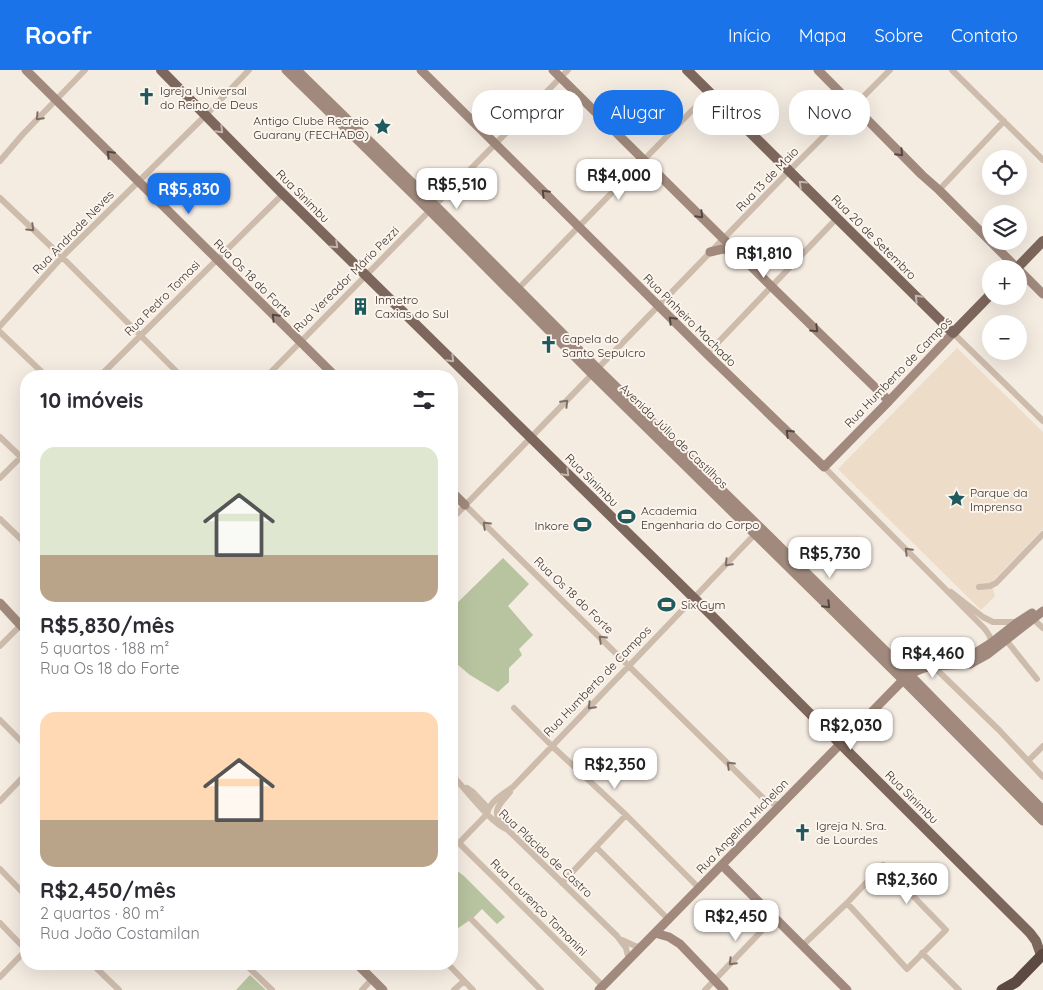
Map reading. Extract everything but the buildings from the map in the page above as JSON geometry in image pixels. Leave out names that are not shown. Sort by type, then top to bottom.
[{"type":"highway","points":[[1002,990],[1016,982],[1042,956]]},
{"type":"main road","name":"Rua Sinimbu","points":[[161,70],[283,194],[694,598],[1030,933],[1036,941],[1042,956]]},
{"type":"main road","name":"Rua 20 de Setembro","points":[[687,70],[708,90]]},
{"type":"main road","name":"Rua 20 de Setembro","points":[[751,135],[785,171],[837,218],[953,333]]},
{"type":"main road","points":[[1026,260],[1043,242]]},
{"type":"main road","name":"Rua Humberto de Campos","points":[[953,333],[982,303]]},
{"type":"street","name":"Rua Os 18 do Forte","points":[[26,70],[329,370]]},
{"type":"street","points":[[0,161],[23,134],[86,70]]},
{"type":"street","name":"Rua Andrade Neves","points":[[0,326],[62,257],[249,70]]},
{"type":"street","name":"Rua Pinheiro Machado","points":[[421,70],[658,306],[824,467],[984,628],[989,634],[992,643]]},
{"type":"street","points":[[553,70],[889,401]]},
{"type":"street","name":"Rua Vereador Mário Pezzi","points":[[273,370],[568,70]]},
{"type":"street","points":[[818,70],[838,90]]},
{"type":"street","name":"Rua 13 de Maio","points":[[870,90],[890,70]]},
{"type":"street","points":[[963,70],[954,73],[1043,160]]},
{"type":"street","name":"Avenida Júlio de Castilhos","points":[[292,71],[1038,805],[1043,822]]},
{"type":"street","points":[[516,291],[693,110]]},
{"type":"street","points":[[939,190],[1004,121]]},
{"type":"street","points":[[870,122],[1008,260]]},
{"type":"street","name":"Rua 13 de Maio","points":[[458,513],[723,239],[785,171],[823,135]]},
{"type":"street","name":"Rua Pedro Tomasi","points":[[106,370],[283,194]]},
{"type":"street","points":[[0,198],[175,370]]},
{"type":"street","points":[[707,354],[837,218]]},
{"type":"street","points":[[710,252],[723,249],[738,254]]},
{"type":"street","points":[[1027,279],[1043,294]]},
{"type":"street","points":[[0,332],[40,370]]},
{"type":"street","name":"Rua Humberto de Campos","points":[[824,467],[953,333]]},
{"type":"street","name":"Rua 20 de Setembro","points":[[953,333],[1043,420]]},
{"type":"street","points":[[0,437],[20,458],[0,478]]},
{"type":"street","name":"Rua Os 18 do Forte","points":[[458,498],[765,800],[772,804],[780,805]]},
{"type":"street","points":[[0,519],[20,538]]},
{"type":"street","name":"Rua Humberto de Campos","points":[[508,830],[506,825],[498,818],[497,810],[513,787],[758,531]]},
{"type":"street","points":[[979,587],[988,587],[996,583],[1043,534]]},
{"type":"street","name":"Rua Pinheiro Machado","points":[[942,586],[984,617],[994,622],[1018,622]]},
{"type":"street","points":[[0,603],[20,622]]},
{"type":"street","points":[[906,677],[924,668],[933,666],[970,664],[988,654],[1006,640],[1043,605]]},
{"type":"street","points":[[956,665],[992,643],[1018,622],[1043,611]]},
{"type":"street","points":[[1031,617],[1043,628]]},
{"type":"street","points":[[0,646],[20,629]]},
{"type":"street","points":[[1006,640],[1038,679]]},
{"type":"street","points":[[988,654],[992,643]]},
{"type":"street","points":[[933,666],[999,730],[1043,777]]},
{"type":"street","name":"Rua Angelina Michelon","points":[[601,988],[906,677]]},
{"type":"street","points":[[514,708],[700,889]]},
{"type":"street","points":[[0,720],[20,740]]},
{"type":"street","points":[[1028,761],[1043,746]]},
{"type":"street","points":[[0,801],[20,780]]},
{"type":"street","name":"Rua Plácido de Castro","points":[[458,781],[503,828],[508,830],[617,936],[628,944],[641,947]]},
{"type":"street","name":"Rua Humberto de Campos","points":[[458,840],[513,787]]},
{"type":"street","name":"Rua Os 18 do Forte","points":[[765,800],[769,807],[770,815]]},
{"type":"street","points":[[562,883],[626,815]]},
{"type":"street","name":"Rua Lourenço Tomanini","points":[[458,846],[601,988]]},
{"type":"street","points":[[596,847],[668,919]]},
{"type":"street","points":[[722,865],[847,990]]},
{"type":"street","points":[[802,946],[883,865],[946,930],[907,969],[847,903]]},
{"type":"street","points":[[0,869],[20,890]]},
{"type":"street","points":[[705,990],[774,918]]},
{"type":"street","points":[[472,920],[541,990]]},
{"type":"street","points":[[0,923],[20,944]]},
{"type":"street","points":[[654,933],[669,937],[680,944],[724,990]]},
{"type":"street","name":"Rua Plácido de Castro","points":[[617,936],[626,948],[629,960]]},
{"type":"street","points":[[922,953],[959,990]]},
{"type":"street","points":[[0,977],[20,956]]},
{"type":"street","points":[[98,970],[118,990]]},
{"type":"street","points":[[251,970],[272,990]]},
{"type":"street","points":[[363,970],[383,990]]},
{"type":"street","points":[[454,970],[473,990]]},
{"type":"street","points":[[362,990],[372,979]]},
{"type":"street","points":[[454,990],[464,980]]},
{"type":"green space","points":[[503,558],[529,584],[508,606],[533,635],[519,649],[522,655],[509,668],[509,682],[498,692],[470,675],[458,665],[458,602]]},
{"type":"green space","points":[[458,871],[505,917],[497,924],[482,909],[458,928]]},
{"type":"green space","points":[[250,975],[266,990],[236,990]]},
{"type":"shaded area","name":"Parque da Imprensa","points":[[957,348],[1043,432],[1043,529],[991,583],[995,596],[981,610],[838,469]]},
{"type":"place","name":"Igreja Universal do Reino de Deus","points":[[146,97]]},
{"type":"place","name":"Antigo Clube Recreio Guarany (FECHADO)","points":[[383,127]]},
{"type":"place","name":"Inmetro Caxias do Sul","points":[[361,306]]},
{"type":"place","name":"Capela do Santo Sepulcro","points":[[548,345]]},
{"type":"place","name":"Parque da Imprensa","points":[[956,499]]},
{"type":"place","name":"Academia Engenharia do Corpo","points":[[627,517]]},
{"type":"place","name":"Inkore","points":[[583,525]]},
{"type":"place","name":"Six Gym","points":[[667,604]]},
{"type":"place","name":"Igreja N. Sra. de Lourdes","points":[[802,832]]}]
